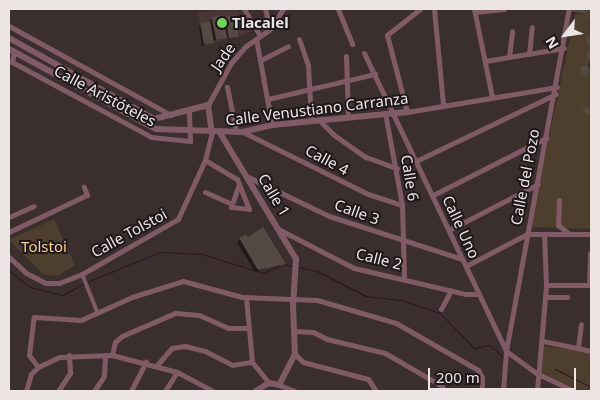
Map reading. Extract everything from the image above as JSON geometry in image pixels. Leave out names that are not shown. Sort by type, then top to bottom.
[{"type":"street","points":[[244,9],[258,37],[272,125]]},
{"type":"street","points":[[265,9],[270,29]]},
{"type":"street","points":[[338,9],[352,44]]},
{"type":"street","points":[[407,112],[387,35],[420,9]]},
{"type":"street","points":[[434,9],[443,104]]},
{"type":"street","points":[[492,97],[475,10],[504,9]]},
{"type":"street","name":"Calle del Pozo","points":[[503,391],[506,351],[527,234],[556,94],[569,9]]},
{"type":"street","name":"Jade","points":[[208,105],[231,63],[258,37],[270,29],[281,10]]},
{"type":"street","points":[[9,26],[172,116]]},
{"type":"street","points":[[528,54],[532,28]]},
{"type":"street","points":[[509,57],[512,31]]},
{"type":"street","name":"Calle Venustiano Carranza","points":[[9,38],[154,119],[172,116],[208,105]]},
{"type":"street","points":[[299,39],[308,65],[311,89],[311,121]]},
{"type":"street","points":[[261,60],[288,46]]},
{"type":"street","points":[[485,61],[564,48]]},
{"type":"street","name":"Calle Venustiano Carranza","points":[[11,50],[156,129],[220,133],[272,125],[385,113],[394,114],[443,104],[557,87]]},
{"type":"street","name":"Calle Aristóteles","points":[[11,50],[12,62],[145,134],[189,141],[190,130]]},
{"type":"street","name":"Calle Uno","points":[[364,53],[506,351]]},
{"type":"street","points":[[346,56],[348,117]]},
{"type":"street","points":[[268,99],[375,74]]},
{"type":"street","points":[[228,87],[239,131]]},
{"type":"street","points":[[416,161],[556,94]]},
{"type":"street","points":[[208,105],[212,132]]},
{"type":"street","points":[[189,111],[190,130]]},
{"type":"street","name":"Calle 6","points":[[385,113],[397,168],[402,205],[404,278]]},
{"type":"street","points":[[319,120],[366,157],[397,168]]},
{"type":"street","name":"Calle 4","points":[[239,131],[368,194],[402,205]]},
{"type":"street","name":"Calle Tolstoi","points":[[9,257],[26,273],[46,283],[59,283],[82,274],[178,219],[206,160],[212,132]]},
{"type":"street","name":"Calle 1","points":[[220,133],[296,259],[293,297],[295,354]]},
{"type":"street","points":[[433,195],[546,138]]},
{"type":"street","points":[[205,192],[230,203],[230,207],[249,209],[233,175],[206,160]]},
{"type":"street","name":"Calle 3","points":[[248,177],[330,216],[404,242],[462,259]]},
{"type":"street","points":[[230,203],[238,184]]},
{"type":"street","points":[[449,230],[538,184]]},
{"type":"street","points":[[9,232],[87,196],[84,187]]},
{"type":"street","points":[[558,200],[558,225],[569,234]]},
{"type":"street","points":[[9,217],[34,206]]},
{"type":"street","name":"Calle 2","points":[[280,230],[354,268],[451,290],[479,294]]},
{"type":"street","points":[[466,266],[527,234],[591,234]]},
{"type":"street","points":[[537,391],[546,297],[544,234]]},
{"type":"street","points":[[546,285],[590,285],[590,253]]},
{"type":"street","points":[[82,274],[98,314]]},
{"type":"street","points":[[38,367],[29,355],[34,318],[81,320],[140,294],[183,281],[246,297],[293,297],[317,300],[396,323],[478,370],[482,377],[482,391]]},
{"type":"street","points":[[440,310],[451,290]]},
{"type":"street","points":[[246,297],[252,362],[269,383],[295,391]]},
{"type":"street","points":[[546,297],[567,297]]},
{"type":"street","points":[[112,355],[115,342],[122,336],[174,313],[199,314],[228,328],[248,328]]},
{"type":"street","points":[[578,348],[581,324]]},
{"type":"street","points":[[294,332],[313,332],[327,339],[385,353],[442,386],[442,391]]},
{"type":"street","points":[[543,341],[591,351]]},
{"type":"street","points":[[157,365],[172,348],[185,346],[205,350],[232,365],[252,362]]},
{"type":"street","points":[[506,351],[538,374],[574,391]]},
{"type":"street","points":[[281,388],[295,354],[303,362],[368,379],[376,391]]},
{"type":"street","points":[[58,391],[70,374],[69,355]]},
{"type":"street","points":[[26,391],[31,374],[38,367],[69,355],[112,355],[146,362],[176,372],[206,390],[213,391]]},
{"type":"street","points":[[94,391],[104,376],[106,355]]},
{"type":"street","points":[[131,391],[146,362]]},
{"type":"street","points":[[165,391],[176,372]]},
{"type":"street","points":[[260,390],[269,383]]},
{"type":"shaded area","name":"Tlacalel","points":[[236,9],[250,32],[204,47],[198,13]]},
{"type":"green space","points":[[576,9],[591,9],[591,229],[530,227]]},
{"type":"green space","name":"Tolstoi","points":[[54,219],[75,265],[59,275],[49,276],[43,274],[9,240]]},
{"type":"green space","points":[[544,346],[591,353],[591,391],[582,391],[541,373]]},
{"type":"building","points":[[573,9],[588,9],[587,14],[572,12]]},
{"type":"building","points":[[222,15],[227,37],[216,40],[211,17]]},
{"type":"building","points":[[235,15],[239,37],[229,38],[225,17]]},
{"type":"building","points":[[210,21],[214,43],[204,44],[200,23]]},
{"type":"building","points":[[587,38],[591,39],[591,45],[587,45]]},
{"type":"building","points":[[586,52],[591,52],[591,58],[588,58]]},
{"type":"building","points":[[581,66],[588,66],[588,75],[581,75]]},
{"type":"building","points":[[585,107],[591,111],[588,115],[582,110]]},
{"type":"building","points":[[263,227],[286,264],[258,270],[239,238],[246,234],[248,237]]},
{"type":"waterway","points":[[87,282],[160,252],[202,254],[263,273],[278,266]]},
{"type":"waterway","points":[[284,264],[292,266]]},
{"type":"waterway","points":[[298,267],[317,271],[366,296],[401,300],[440,313],[474,348],[490,345],[503,357]]},
{"type":"waterway","points":[[9,271],[30,287],[62,295],[84,284]]},
{"type":"waterway","points":[[555,369],[591,387]]},
{"type":"place","name":"Tlacalel","points":[[222,23]]}]
